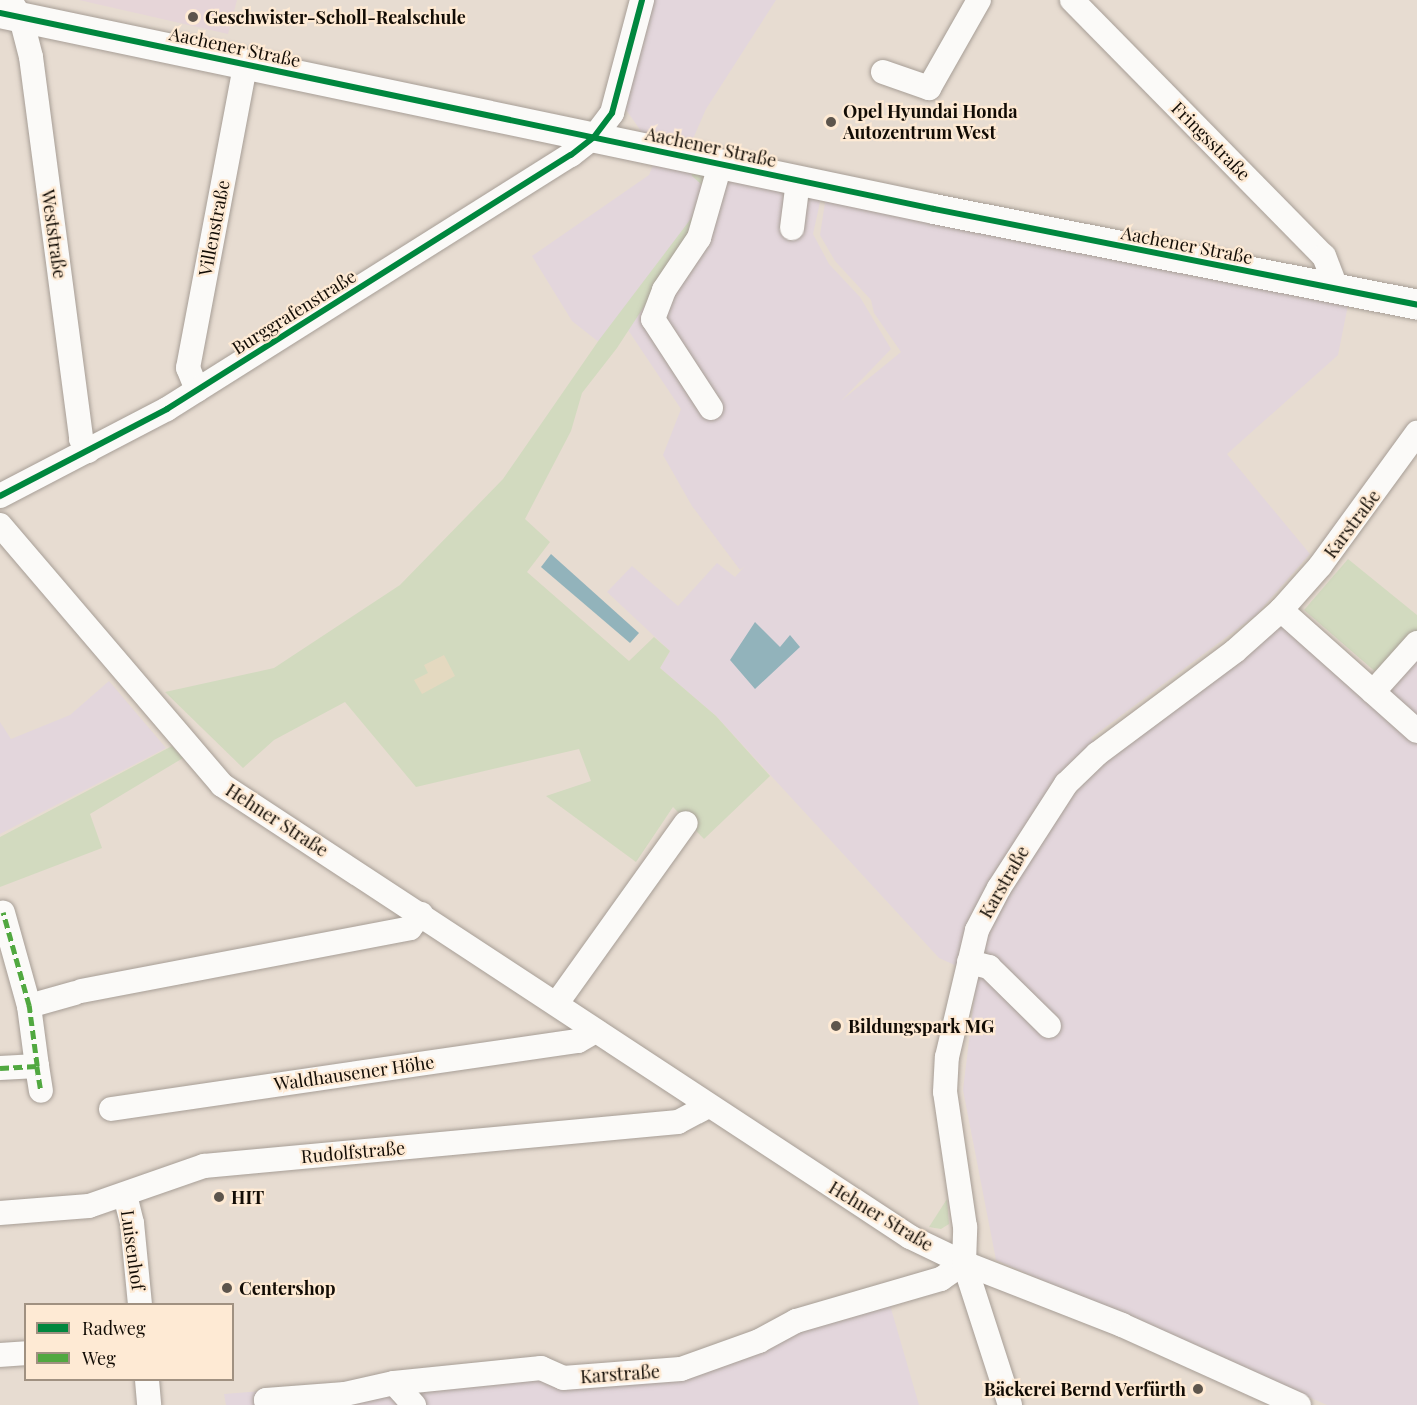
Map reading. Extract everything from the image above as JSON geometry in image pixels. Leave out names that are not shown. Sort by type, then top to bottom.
[{"type":"main road","name":"Aachener Straße","points":[[10,10],[245,65],[720,165],[1337,290],[1417,304]]},
{"type":"street","name":"Burggrafenstraße","points":[[0,496],[88,451],[197,390],[513,194],[594,137],[612,113],[620,94],[642,0]]},
{"type":"street","points":[[884,72],[929,88],[979,0]]},
{"type":"street","name":"Fringsstraße","points":[[1072,0],[1324,256],[1337,290]]},
{"type":"street","name":"Weststraße","points":[[10,10],[31,57],[81,439],[88,451]]},
{"type":"street","name":"Villenstraße","points":[[197,390],[188,368],[245,65]]},
{"type":"street","points":[[711,408],[653,319],[659,298],[699,238],[720,165]]},
{"type":"street","points":[[792,228],[798,181]]},
{"type":"street","name":"Karstraße","points":[[1010,1405],[964,1263],[965,1227],[945,1073],[969,962],[984,915],[1066,784],[1097,754],[1224,672],[1320,566],[1417,433]]},
{"type":"street","name":"Hehner Straße","points":[[0,525],[222,785],[910,1237],[964,1263],[1122,1325],[1299,1405]]},
{"type":"street","points":[[1281,610],[1417,731]]},
{"type":"street","points":[[1373,692],[1417,643]]},
{"type":"street","points":[[557,1003],[686,822]]},
{"type":"street","points":[[3,913],[29,1006],[41,1091]]},
{"type":"street","points":[[29,1006],[78,992],[410,928],[421,914]]},
{"type":"street","points":[[969,962],[989,967],[1049,1026]]},
{"type":"street","name":"Waldhausener Höhe","points":[[111,1109],[578,1041],[595,1031]]},
{"type":"street","points":[[0,1068],[37,1066]]},
{"type":"street","name":"Rudolfstraße","points":[[0,1213],[89,1206],[124,1195],[183,1170],[204,1166],[678,1122],[708,1106]]},
{"type":"street","name":"Luisenhof","points":[[124,1195],[132,1223],[140,1303]]},
{"type":"street","name":"Karstraße","points":[[267,1405],[266,1400],[345,1400],[394,1383],[541,1368],[563,1378],[681,1369],[759,1341],[796,1322],[940,1279],[964,1263]]},
{"type":"street","points":[[0,1355],[24,1353]]},
{"type":"street","points":[[147,1381],[149,1405]]},
{"type":"street","points":[[394,1383],[414,1405]]},
{"type":"shaded area","name":"Geschwister-Scholl-Realschule","points":[[79,0],[237,0],[228,34]]},
{"type":"shaded area","points":[[652,0],[776,0],[706,109],[685,157],[822,193],[813,234],[829,264],[860,297],[891,349],[841,401],[901,352],[874,313],[871,300],[835,261],[820,235],[826,196],[1348,305],[1338,355],[1227,454],[1310,554],[1256,615],[1091,738],[1100,749],[1288,604],[1378,681],[1417,640],[1417,1405],[1327,1405],[996,1260],[963,1090],[977,975],[939,958],[716,716],[660,668],[670,651],[607,592],[632,566],[678,606],[717,563],[735,577],[745,566],[740,570],[692,506],[663,455],[681,409],[622,321],[600,343],[572,321],[532,256],[649,175],[657,154],[622,104]]},
{"type":"shaded area","points":[[109,681],[166,748],[0,834],[0,722],[11,739],[70,715]]},
{"type":"shaded area","points":[[890,1305],[919,1405],[226,1405],[224,1394],[677,1358]]},
{"type":"green space","points":[[688,163],[714,167],[704,215],[617,348],[582,393],[571,431],[525,519],[550,542],[527,572],[629,661],[654,637],[670,651],[660,668],[716,716],[770,776],[704,839],[673,807],[636,862],[546,796],[591,781],[579,749],[416,787],[345,702],[274,740],[243,768],[165,692],[274,668],[400,585],[503,479],[599,340],[696,212],[702,185],[692,176]]},
{"type":"green space","points":[[1348,559],[1417,615],[1417,632],[1378,674],[1304,610]]},
{"type":"green space","points":[[172,746],[183,758],[90,814],[102,848],[0,887],[0,837]]},
{"type":"green space","points":[[947,1199],[949,1224],[941,1229],[929,1227]]},
{"type":"sand","points":[[444,655],[455,676],[422,694],[414,680],[428,673],[424,665]]},
{"type":"water","points":[[551,554],[639,633],[630,643],[541,567]]},
{"type":"water","points":[[755,622],[780,647],[790,635],[800,647],[755,689],[730,660]]},
{"type":"marked path","points":[[0,1068],[37,1066],[29,1006],[3,913]]},
{"type":"marked path","points":[[37,1066],[41,1091]]},
{"type":"cycle path","points":[[0,496],[167,409],[571,155],[594,137],[612,113],[642,0]]},
{"type":"cycle path","points":[[0,13],[934,209],[1417,305]]},
{"type":"place","name":"Geschwister-Scholl-Realschule","points":[[193,17]]},
{"type":"place","name":"Opel Hyundai Honda Autozentrum West","points":[[831,122]]},
{"type":"place","name":"Bildungspark MG","points":[[836,1026]]},
{"type":"place","name":"HIT","points":[[219,1197]]},
{"type":"place","name":"Centershop","points":[[227,1288]]},
{"type":"place","name":"Bäckerei Bernd Verfürth","points":[[1198,1389]]}]
